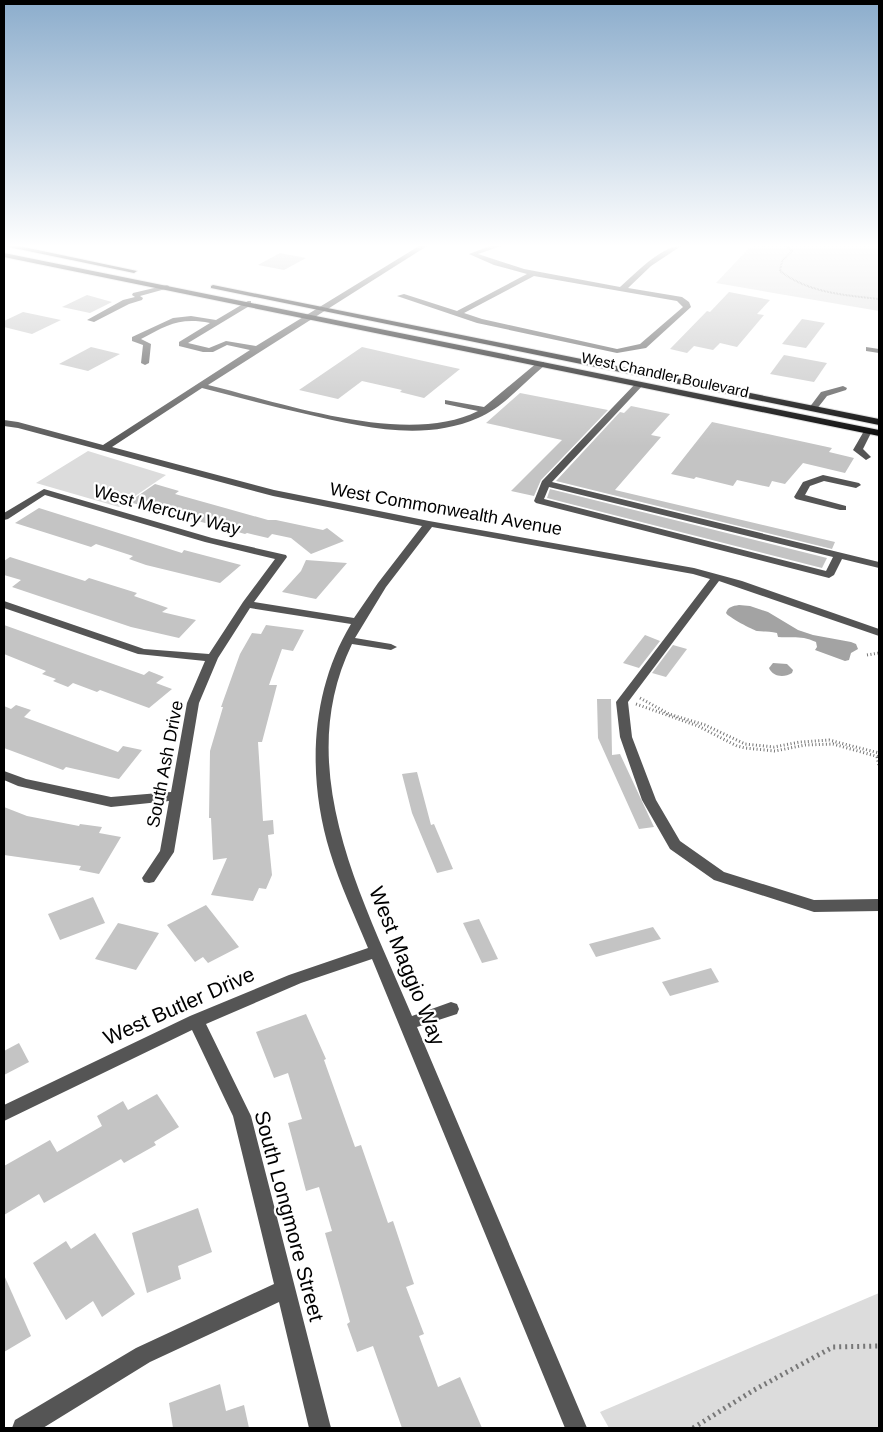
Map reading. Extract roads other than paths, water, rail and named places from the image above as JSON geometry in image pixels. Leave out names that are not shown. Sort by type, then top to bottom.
[{"type":"main road","name":"West Chandler Boulevard","points":[[295,313],[879,433]]},
{"type":"main road","name":"West Chandler Boulevard","points":[[340,313],[879,422]]},
{"type":"street","points":[[91,320],[105,313]]},
{"type":"street","points":[[231,313],[182,344],[203,350],[210,350],[226,343],[258,349]]},
{"type":"street","points":[[103,449],[315,313]]},
{"type":"street","points":[[453,313],[517,331],[617,351],[643,346],[680,313]]},
{"type":"street","points":[[146,363],[147,344],[135,339],[172,319],[183,317],[216,322]]},
{"type":"street","points":[[869,349],[879,351]]},
{"type":"street","points":[[202,386],[364,425],[403,429],[444,425],[474,416],[485,410],[541,364]]},
{"type":"street","points":[[640,384],[545,483],[539,502],[829,575],[839,555]]},
{"type":"street","points":[[813,408],[824,394],[842,388]]},
{"type":"street","points":[[448,402],[485,410]]},
{"type":"street","name":"West Commonwealth Avenue","points":[[4,423],[18,425],[273,493],[429,524],[671,565],[717,577],[879,633]]},
{"type":"street","points":[[866,457],[858,450],[868,431]]},
{"type":"street","points":[[843,508],[798,497],[806,484],[823,478],[856,485]]},
{"type":"street","points":[[545,483],[879,566]]},
{"type":"street","name":"West Mercury Way","points":[[4,517],[44,492],[209,540],[282,557]]},
{"type":"street","name":"West Maggio Way","points":[[429,524],[399,562],[357,622],[335,672],[327,701],[322,759],[326,800],[335,845],[377,951],[576,1428]]},
{"type":"street","name":"South Ash Drive","points":[[149,878],[167,852],[175,796],[193,704],[212,658],[247,604],[282,557]]},
{"type":"street","points":[[717,577],[622,702],[626,737],[649,800],[674,845],[719,876],[814,906],[879,905]]},
{"type":"street","points":[[4,604],[142,652],[212,658]]},
{"type":"street","points":[[247,604],[357,622]]},
{"type":"street","points":[[348,640],[390,647]]},
{"type":"street","points":[[4,775],[23,783],[112,802],[175,796]]},
{"type":"street","name":"West Butler Drive","points":[[4,1113],[196,1021],[295,979],[377,951]]},
{"type":"street","points":[[407,1024],[451,1009]]},
{"type":"street","name":"South Longmore Street","points":[[196,1021],[242,1116],[320,1428]]},
{"type":"street","points":[[23,1428],[143,1355],[285,1289]]}]
